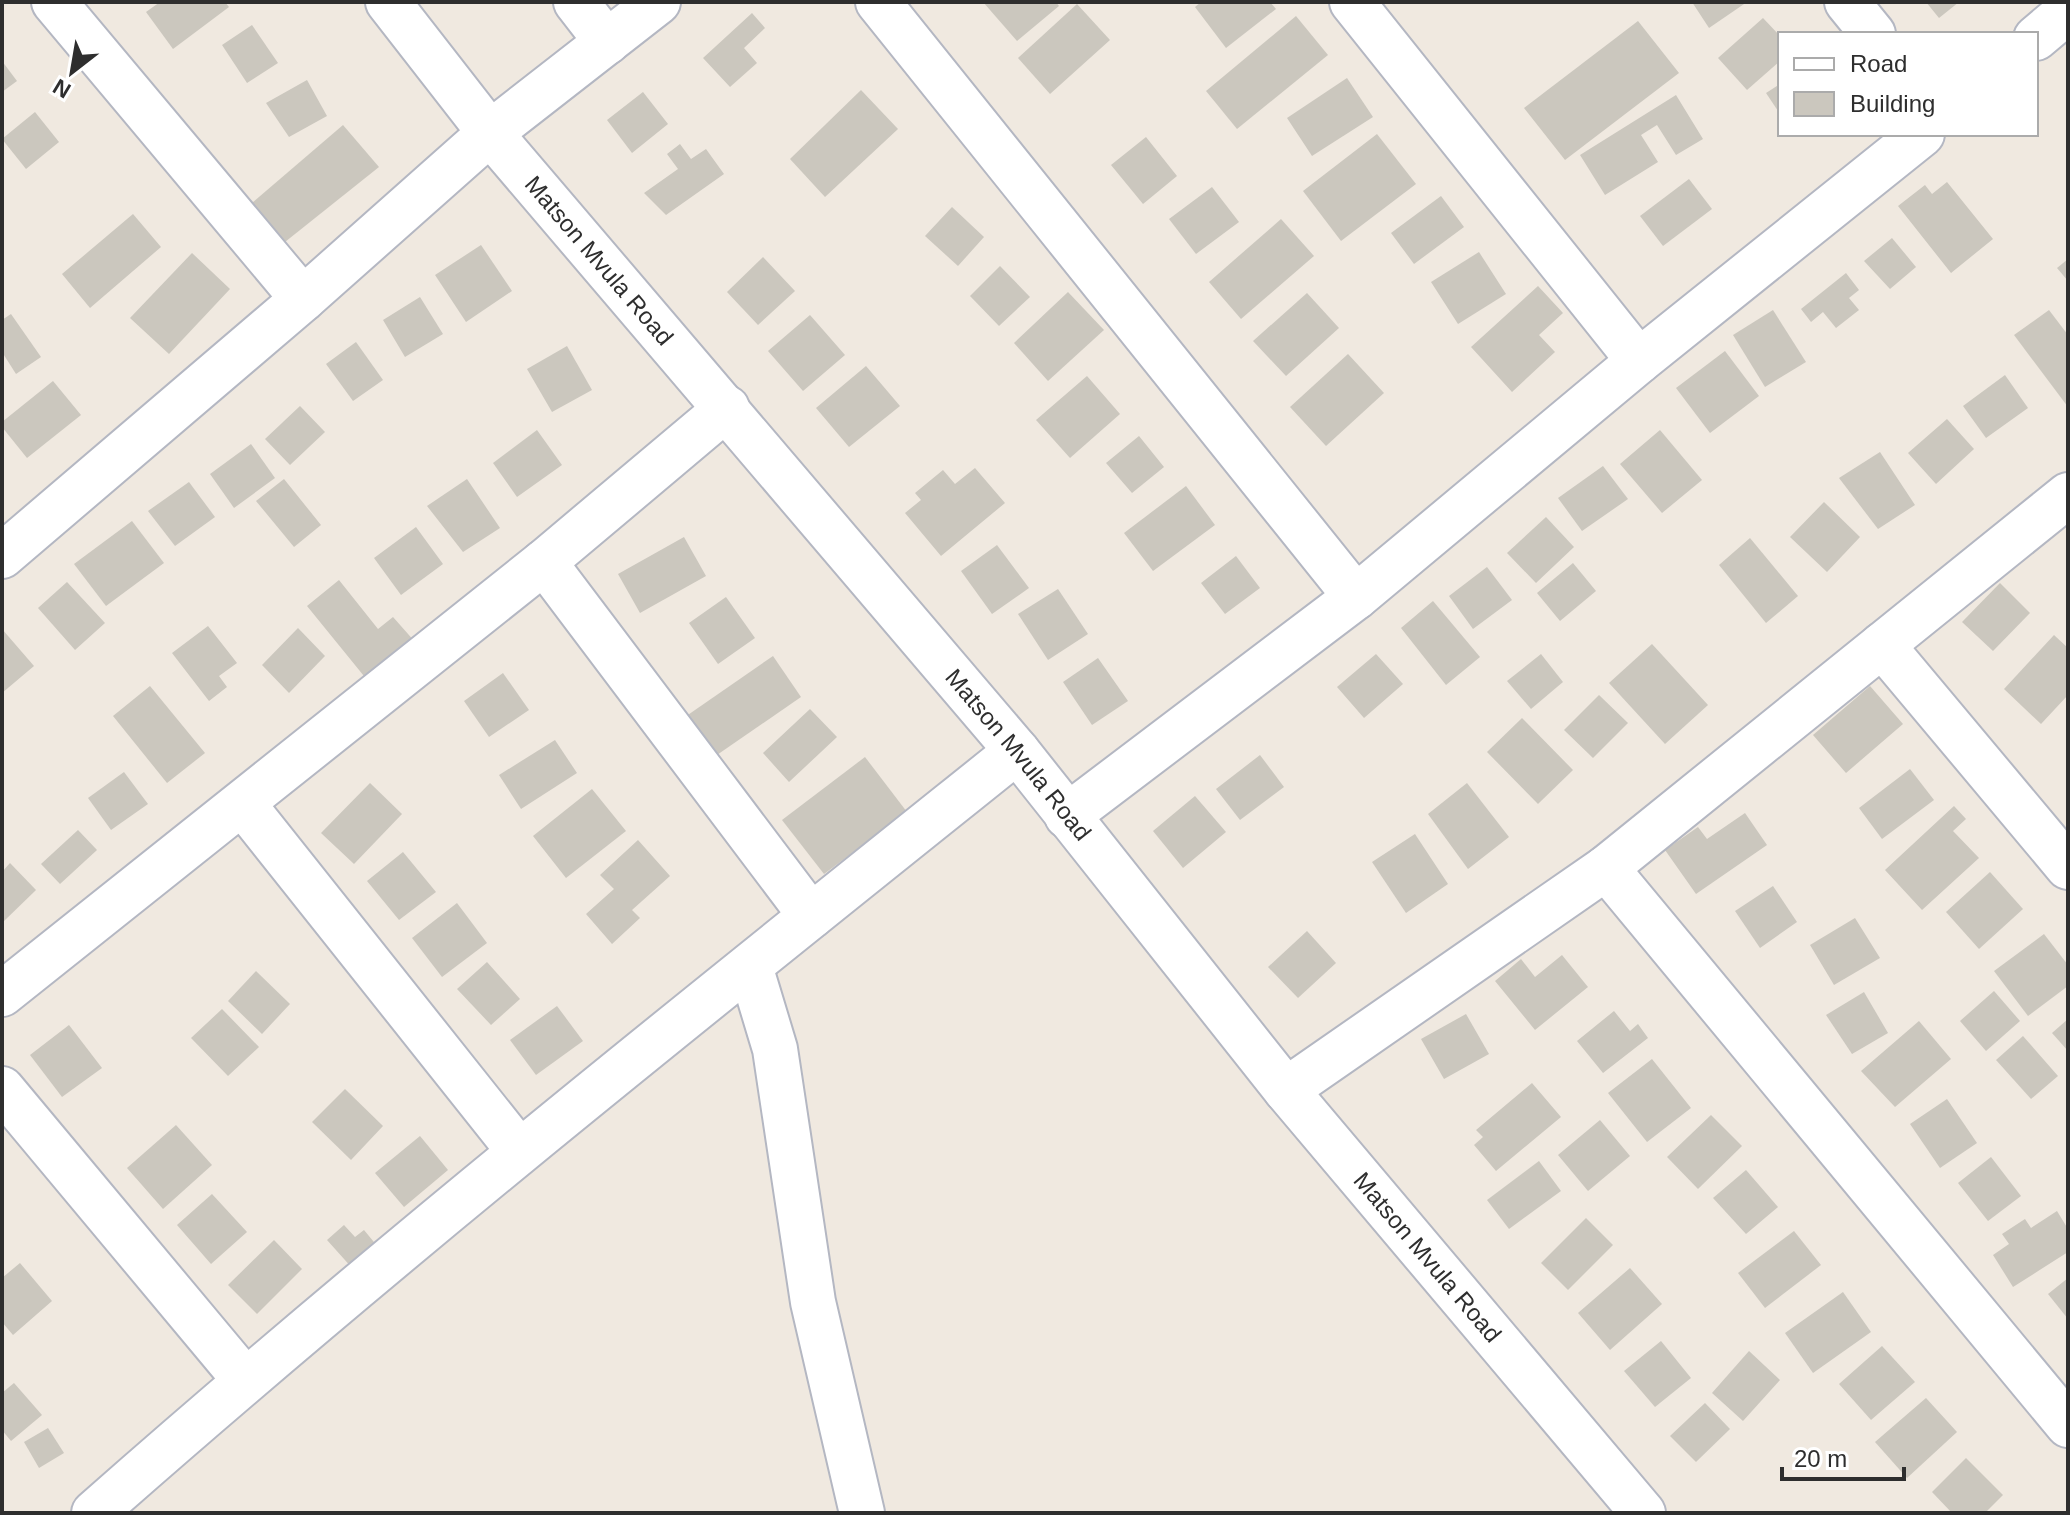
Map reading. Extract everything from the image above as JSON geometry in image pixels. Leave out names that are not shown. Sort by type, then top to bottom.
[{"type":"street","points":[[54,2],[303,299]]},
{"type":"street","name":"Matson Mvula Road","points":[[388,2],[490,133],[1017,751],[1286,1090],[1643,1513]]},
{"type":"street","points":[[576,2],[607,42]]},
{"type":"street","points":[[6,543],[303,299],[490,133],[658,2]]},
{"type":"street","points":[[878,2],[1356,597]]},
{"type":"street","points":[[1352,2],[1639,361]]},
{"type":"street","points":[[1847,2],[1871,32]]},
{"type":"street","points":[[2038,36],[2068,11]]},
{"type":"street","points":[[1067,816],[1356,597],[1639,361],[1920,136]]},
{"type":"street","points":[[2,994],[544,562],[727,408]]},
{"type":"street","points":[[1286,1090],[1606,868],[2068,495]]},
{"type":"street","points":[[544,562],[811,916]]},
{"type":"street","points":[[1882,645],[2068,867]]},
{"type":"street","points":[[94,1513],[245,1380],[519,1151],[1017,751]]},
{"type":"street","points":[[243,804],[519,1151]]},
{"type":"street","points":[[1606,868],[2068,1425]]},
{"type":"street","points":[[750,966],[775,1049],[813,1302],[862,1513]]},
{"type":"street","points":[[2,1089],[245,1380]]},
{"type":"building","points":[[160,2],[225,2],[229,7],[173,49],[146,12]]},
{"type":"building","points":[[983,2],[1056,2],[1059,6],[1017,41]]},
{"type":"building","points":[[1201,2],[1270,2],[1276,9],[1226,48],[1195,7]]},
{"type":"building","points":[[1692,2],[1747,2],[1709,28]]},
{"type":"building","points":[[1926,2],[1959,2],[1939,18]]},
{"type":"building","points":[[1077,4],[1110,40],[1050,94],[1018,58]]},
{"type":"building","points":[[752,13],[765,28],[744,48],[757,63],[730,87],[703,58]]},
{"type":"building","points":[[1296,16],[1328,55],[1237,129],[1206,91]]},
{"type":"building","points":[[1763,18],[1778,34],[1778,63],[1747,90],[1718,58]]},
{"type":"building","points":[[1638,21],[1679,73],[1565,160],[1524,108]]},
{"type":"building","points":[[252,25],[278,63],[247,83],[222,45]]},
{"type":"building","points":[[2,61],[17,81],[2,92]]},
{"type":"building","points":[[1347,78],[1373,117],[1312,156],[1287,118]]},
{"type":"building","points":[[307,80],[327,116],[289,137],[266,103]]},
{"type":"building","points":[[1778,85],[1778,111],[1766,93]]},
{"type":"building","points":[[861,90],[898,129],[825,197],[790,159]]},
{"type":"building","points":[[643,92],[668,124],[632,153],[607,120]]},
{"type":"building","points":[[1676,95],[1703,139],[1676,155],[1657,125],[1641,135],[1658,162],[1605,195],[1580,155]]},
{"type":"building","points":[[35,112],[59,142],[26,169],[2,139]]},
{"type":"building","points":[[343,125],[379,167],[285,242],[252,203]]},
{"type":"building","points":[[1377,134],[1416,184],[1341,241],[1303,191]]},
{"type":"building","points":[[1146,137],[1177,176],[1143,204],[1111,165]]},
{"type":"building","points":[[680,144],[691,159],[706,149],[724,174],[666,215],[644,193],[678,169],[667,154]]},
{"type":"building","points":[[1689,179],[1712,209],[1663,246],[1640,216]]},
{"type":"building","points":[[1947,182],[1993,239],[1951,273],[1898,206],[1925,185],[1932,194]]},
{"type":"building","points":[[1212,187],[1239,222],[1196,254],[1169,219]]},
{"type":"building","points":[[1441,196],[1464,227],[1414,264],[1391,233]]},
{"type":"building","points":[[952,207],[984,237],[958,266],[925,236]]},
{"type":"building","points":[[133,214],[161,247],[90,308],[62,274]]},
{"type":"building","points":[[1281,219],[1314,256],[1241,319],[1209,282]]},
{"type":"building","points":[[1892,238],[1916,267],[1890,289],[1864,261]]},
{"type":"building","points":[[481,245],[512,291],[466,322],[435,275]]},
{"type":"building","points":[[1479,252],[1506,294],[1458,324],[1431,282]]},
{"type":"building","points":[[192,253],[230,289],[169,354],[130,318]]},
{"type":"building","points":[[763,257],[795,291],[758,325],[727,292]]},
{"type":"building","points":[[2068,259],[2068,281],[2057,268]]},
{"type":"building","points":[[1000,266],[1030,297],[999,326],[970,296]]},
{"type":"building","points":[[1846,273],[1859,290],[1849,298],[1859,310],[1836,328],[1823,312],[1811,322],[1801,309]]},
{"type":"building","points":[[1538,286],[1563,313],[1539,335],[1555,352],[1512,392],[1471,347]]},
{"type":"building","points":[[1068,292],[1104,330],[1048,381],[1014,343]]},
{"type":"building","points":[[1307,293],[1339,328],[1286,376],[1253,341]]},
{"type":"building","points":[[420,297],[443,334],[405,357],[383,320]]},
{"type":"building","points":[[1773,310],[1806,362],[1765,387],[1733,335]]},
{"type":"building","points":[[2049,310],[2068,335],[2068,407],[2014,335]]},
{"type":"building","points":[[11,314],[41,357],[16,374],[2,352],[2,320]]},
{"type":"building","points":[[810,315],[845,355],[803,391],[768,351]]},
{"type":"building","points":[[356,342],[383,380],[353,401],[326,364]]},
{"type":"building","points":[[567,346],[592,390],[552,412],[527,369]]},
{"type":"building","points":[[1725,351],[1759,396],[1710,433],[1676,388]]},
{"type":"building","points":[[1348,354],[1384,393],[1326,446],[1290,407]]},
{"type":"building","points":[[866,366],[900,406],[849,447],[816,408]]},
{"type":"building","points":[[2005,375],[2028,408],[1986,438],[1963,406]]},
{"type":"building","points":[[1087,376],[1120,414],[1070,458],[1036,420]]},
{"type":"building","points":[[53,381],[81,415],[27,458],[2,427],[2,422]]},
{"type":"building","points":[[300,406],[325,432],[290,465],[265,439]]},
{"type":"building","points":[[1947,419],[1974,449],[1936,484],[1908,453]]},
{"type":"building","points":[[537,430],[562,465],[517,497],[493,463]]},
{"type":"building","points":[[1660,430],[1702,480],[1662,513],[1620,464]]},
{"type":"building","points":[[1139,436],[1164,467],[1132,493],[1106,463]]},
{"type":"building","points":[[251,444],[275,478],[234,508],[210,474]]},
{"type":"building","points":[[1880,452],[1915,505],[1878,529],[1839,478]]},
{"type":"building","points":[[1603,466],[1628,499],[1582,531],[1558,498]]},
{"type":"building","points":[[975,468],[1005,503],[941,556],[905,513],[921,500],[915,493],[943,470],[955,484]]},
{"type":"building","points":[[284,479],[321,525],[294,547],[256,501]]},
{"type":"building","points":[[467,479],[500,528],[463,552],[427,506]]},
{"type":"building","points":[[189,482],[215,517],[175,546],[148,511]]},
{"type":"building","points":[[1186,486],[1215,525],[1153,571],[1124,533]]},
{"type":"building","points":[[1824,502],[1860,537],[1827,572],[1790,537]]},
{"type":"building","points":[[1546,517],[1574,547],[1536,583],[1507,553]]},
{"type":"building","points":[[132,521],[164,563],[106,606],[74,564]]},
{"type":"building","points":[[416,527],[443,564],[401,595],[374,558]]},
{"type":"building","points":[[684,537],[706,576],[640,613],[618,574]]},
{"type":"building","points":[[1750,538],[1798,596],[1766,623],[1719,565]]},
{"type":"building","points":[[997,545],[1029,588],[992,614],[961,571]]},
{"type":"building","points":[[1236,556],[1260,588],[1225,614],[1201,583]]},
{"type":"building","points":[[1573,563],[1596,591],[1560,621],[1537,593]]},
{"type":"building","points":[[1487,567],[1512,600],[1473,629],[1449,596]]},
{"type":"building","points":[[339,580],[378,629],[393,617],[416,643],[368,681],[307,606]]},
{"type":"building","points":[[67,582],[105,623],[75,650],[38,608]]},
{"type":"building","points":[[2000,583],[2030,613],[1993,651],[1962,622]]},
{"type":"building","points":[[1058,589],[1088,634],[1048,660],[1018,614]]},
{"type":"building","points":[[726,597],[755,638],[718,664],[689,623]]},
{"type":"building","points":[[1433,601],[1480,657],[1446,685],[1401,628]]},
{"type":"building","points":[[208,626],[237,663],[219,676],[227,687],[209,701],[172,653]]},
{"type":"building","points":[[298,628],[325,656],[289,693],[262,665]]},
{"type":"building","points":[[2,629],[34,666],[2,693]]},
{"type":"building","points":[[2054,635],[2068,648],[2068,695],[2041,724],[2004,689]]},
{"type":"building","points":[[1652,644],[1708,705],[1665,744],[1609,683]]},
{"type":"building","points":[[1376,654],[1403,684],[1364,718],[1337,687]]},
{"type":"building","points":[[1541,654],[1563,682],[1531,709],[1507,681]]},
{"type":"building","points":[[773,656],[801,697],[714,757],[682,719]]},
{"type":"building","points":[[1098,658],[1128,701],[1092,725],[1063,682]]},
{"type":"building","points":[[503,673],[529,710],[489,737],[464,701]]},
{"type":"building","points":[[150,686],[205,753],[167,783],[113,716]]},
{"type":"building","points":[[1870,686],[1903,724],[1846,773],[1813,735]]},
{"type":"building","points":[[1599,695],[1628,723],[1593,758],[1564,730]]},
{"type":"building","points":[[810,709],[837,737],[789,782],[763,753]]},
{"type":"building","points":[[1522,718],[1573,770],[1538,804],[1487,752]]},
{"type":"building","points":[[555,740],[577,773],[521,809],[499,775]]},
{"type":"building","points":[[1260,755],[1284,787],[1240,820],[1216,789]]},
{"type":"building","points":[[865,757],[907,812],[824,874],[782,820]]},
{"type":"building","points":[[1910,769],[1934,800],[1882,839],[1859,808]]},
{"type":"building","points":[[124,772],[148,804],[111,830],[88,798]]},
{"type":"building","points":[[370,783],[402,814],[354,864],[321,833]]},
{"type":"building","points":[[1467,783],[1509,837],[1468,869],[1428,814]]},
{"type":"building","points":[[592,789],[626,831],[566,878],[533,836]]},
{"type":"building","points":[[1195,796],[1226,832],[1183,868],[1153,831]]},
{"type":"building","points":[[1954,806],[1966,819],[1953,831],[1979,858],[1922,910],[1885,870]]},
{"type":"building","points":[[1745,813],[1767,845],[1696,894],[1665,850],[1698,827],[1707,839]]},
{"type":"building","points":[[78,830],[97,850],[60,884],[41,864]]},
{"type":"building","points":[[1415,834],[1448,884],[1406,913],[1372,862]]},
{"type":"building","points":[[638,840],[670,876],[632,910],[640,918],[612,944],[586,914],[614,889],[600,875]]},
{"type":"building","points":[[403,852],[436,892],[399,920],[367,881]]},
{"type":"building","points":[[10,863],[36,890],[2,923],[2,872]]},
{"type":"building","points":[[1990,872],[2023,909],[1979,949],[1946,912]]},
{"type":"building","points":[[1773,886],[1797,922],[1760,948],[1735,911]]},
{"type":"building","points":[[457,903],[487,943],[442,977],[412,938]]},
{"type":"building","points":[[1855,918],[1880,958],[1834,985],[1810,945]]},
{"type":"building","points":[[1307,931],[1336,963],[1298,998],[1268,967]]},
{"type":"building","points":[[2044,934],[2068,965],[2068,986],[2028,1016],[1994,971]]},
{"type":"building","points":[[1562,955],[1588,987],[1535,1030],[1495,981],[1521,959],[1535,977]]},
{"type":"building","points":[[487,962],[520,999],[491,1025],[457,989]]},
{"type":"building","points":[[256,971],[290,1004],[262,1034],[228,1001]]},
{"type":"building","points":[[1994,991],[2020,1021],[1986,1051],[1960,1021]]},
{"type":"building","points":[[1864,992],[1888,1033],[1852,1054],[1826,1015]]},
{"type":"building","points":[[557,1006],[583,1041],[536,1075],[510,1040]]},
{"type":"building","points":[[222,1009],[259,1047],[228,1076],[191,1038]]},
{"type":"building","points":[[1614,1011],[1630,1031],[1638,1024],[1648,1038],[1603,1073],[1577,1041]]},
{"type":"building","points":[[1466,1014],[1489,1054],[1444,1079],[1421,1039]]},
{"type":"building","points":[[2068,1019],[2068,1051],[2052,1033]]},
{"type":"building","points":[[1919,1021],[1951,1059],[1895,1107],[1861,1071]]},
{"type":"building","points":[[69,1025],[102,1068],[62,1097],[30,1055]]},
{"type":"building","points":[[2023,1036],[2058,1076],[2031,1099],[1996,1060]]},
{"type":"building","points":[[1652,1059],[1691,1108],[1647,1142],[1608,1093]]},
{"type":"building","points":[[1532,1083],[1561,1117],[1496,1171],[1474,1145],[1483,1137],[1476,1130]]},
{"type":"building","points":[[345,1089],[383,1126],[351,1160],[312,1122]]},
{"type":"building","points":[[1947,1099],[1977,1143],[1940,1168],[1910,1124]]},
{"type":"building","points":[[1711,1115],[1742,1146],[1698,1189],[1667,1157]]},
{"type":"building","points":[[1600,1120],[1630,1156],[1588,1191],[1558,1155]]},
{"type":"building","points":[[176,1125],[212,1165],[163,1209],[127,1168]]},
{"type":"building","points":[[420,1136],[448,1170],[404,1207],[375,1173]]},
{"type":"building","points":[[1991,1157],[2021,1196],[1988,1221],[1958,1183]]},
{"type":"building","points":[[1539,1161],[1561,1191],[1509,1229],[1487,1200]]},
{"type":"building","points":[[1746,1170],[1778,1207],[1746,1234],[1713,1198]]},
{"type":"building","points":[[212,1194],[247,1232],[211,1264],[177,1225]]},
{"type":"building","points":[[2057,1211],[2068,1229],[2068,1252],[2013,1287],[1993,1255],[2009,1244],[2002,1234],[2025,1219],[2031,1228]]},
{"type":"building","points":[[1586,1218],[1613,1245],[1568,1290],[1541,1263]]},
{"type":"building","points":[[344,1225],[355,1237],[364,1230],[378,1247],[353,1269],[327,1240]]},
{"type":"building","points":[[1794,1231],[1821,1265],[1765,1308],[1738,1273]]},
{"type":"building","points":[[274,1240],[302,1269],[257,1314],[228,1285]]},
{"type":"building","points":[[20,1263],[52,1301],[13,1335],[2,1322],[2,1278]]},
{"type":"building","points":[[1630,1268],[1662,1304],[1610,1350],[1578,1313]]},
{"type":"building","points":[[2068,1278],[2068,1319],[2048,1294]]},
{"type":"building","points":[[1843,1292],[1871,1332],[1813,1373],[1785,1333]]},
{"type":"building","points":[[1661,1341],[1691,1378],[1655,1407],[1624,1371]]},
{"type":"building","points":[[1882,1346],[1915,1382],[1871,1420],[1839,1384]]},
{"type":"building","points":[[1749,1351],[1780,1380],[1743,1421],[1712,1393]]},
{"type":"building","points":[[14,1383],[42,1415],[11,1441],[2,1430],[2,1393]]},
{"type":"building","points":[[1926,1398],[1957,1432],[1907,1478],[1875,1442]]},
{"type":"building","points":[[1705,1403],[1730,1429],[1696,1462],[1670,1436]]},
{"type":"building","points":[[48,1428],[64,1453],[39,1468],[24,1442]]},
{"type":"building","points":[[1966,1458],[2003,1495],[1985,1513],[1952,1513],[1932,1492]]}]
